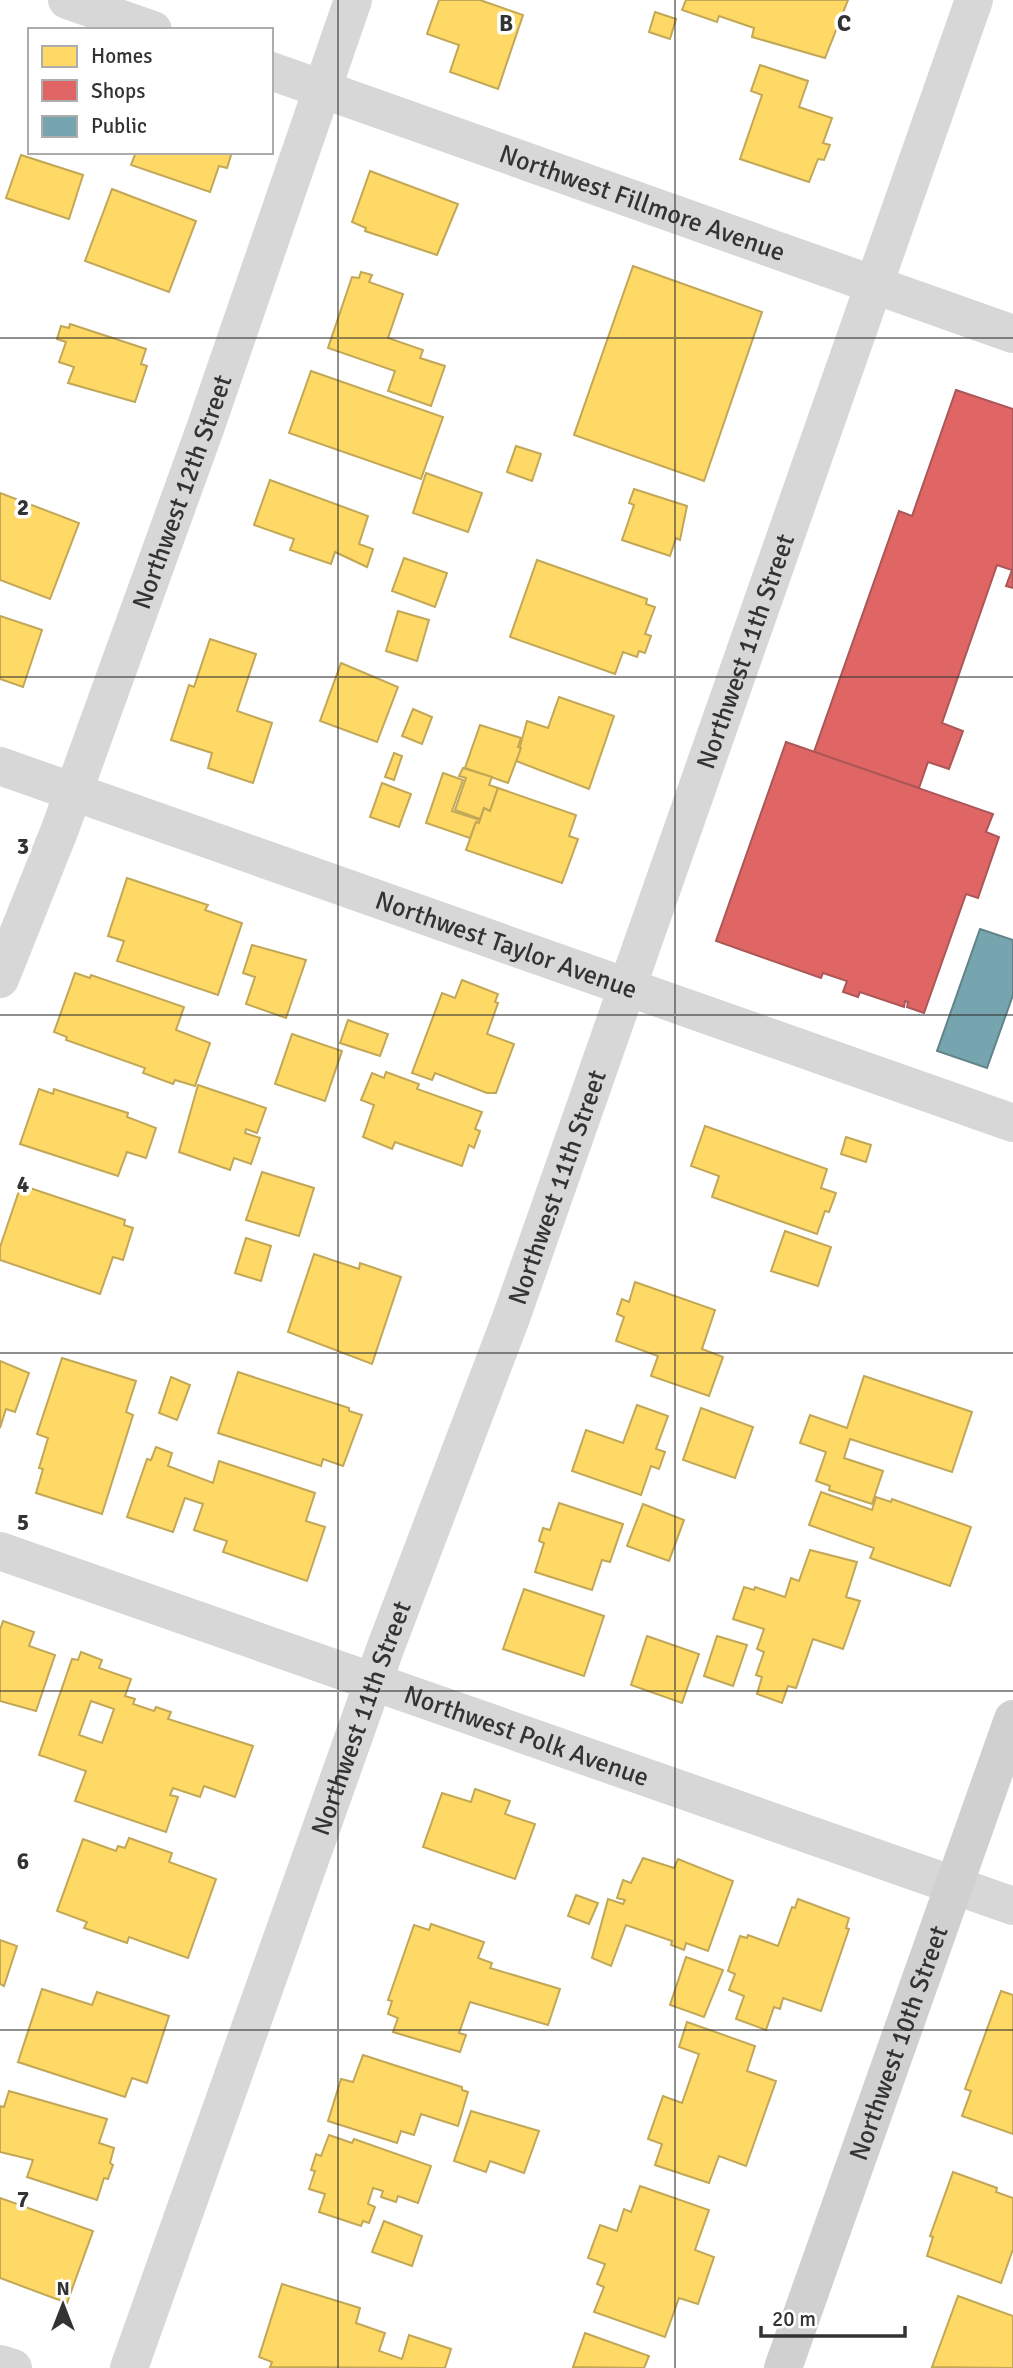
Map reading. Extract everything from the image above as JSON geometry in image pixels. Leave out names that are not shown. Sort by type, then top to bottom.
[{"type":"street","points":[[67,0],[147,28]]},
{"type":"street","name":"Northwest 12th Street","points":[[0,979],[73,792],[225,374],[353,0]]},
{"type":"street","name":"Northwest 11th Street","points":[[129,2368],[374,1684],[497,1356],[974,0]]},
{"type":"street","name":"Northwest Fillmore Avenue","points":[[273,72],[1013,334]]},
{"type":"street","name":"Northwest Taylor Avenue","points":[[0,766],[1013,1123]]},
{"type":"street","name":"Northwest Polk Avenue","points":[[0,1551],[1013,1906]]},
{"type":"street","name":"Northwest 10th Street","points":[[783,2368],[1013,1719]]},
{"type":"street","points":[[0,2364],[13,2368]]},
{"type":"building: Homes","points":[[439,0],[480,0],[523,15],[498,89],[450,72],[459,45],[427,34]]},
{"type":"building: Homes","points":[[686,0],[848,0],[825,58],[752,37],[754,28],[719,16],[717,22],[682,10]]},
{"type":"building: Homes","points":[[655,12],[676,19],[670,39],[649,32]]},
{"type":"building: Homes","points":[[760,65],[808,81],[799,107],[832,118],[823,143],[830,145],[824,160],[818,159],[809,182],[740,159],[762,95],[751,91]]},
{"type":"building: Homes","points":[[135,154],[231,154],[227,168],[219,166],[210,192],[131,165]]},
{"type":"building: Homes","points":[[21,155],[83,175],[69,219],[6,198]]},
{"type":"building: Homes","points":[[370,171],[458,204],[437,255],[365,231],[366,228],[352,222]]},
{"type":"building: Homes","points":[[112,189],[196,221],[169,292],[85,261]]},
{"type":"building: Homes","points":[[633,266],[762,312],[704,481],[574,435]]},
{"type":"building: Homes","points":[[361,272],[372,275],[369,282],[403,294],[388,338],[423,350],[420,358],[445,366],[431,406],[388,391],[395,371],[328,348],[352,277],[359,278]]},
{"type":"building: Homes","points":[[70,324],[146,349],[141,364],[147,366],[135,402],[68,383],[74,367],[59,362],[66,342],[57,339],[61,326],[69,328]]},
{"type":"building: Homes","points":[[311,371],[443,417],[421,479],[289,433]]},
{"type":"building: Homes","points":[[516,446],[541,454],[532,481],[507,472]]},
{"type":"building: Homes","points":[[426,473],[482,493],[468,532],[413,513]]},
{"type":"building: Homes","points":[[270,480],[368,516],[359,544],[373,549],[367,567],[335,552],[331,564],[290,550],[294,539],[254,525]]},
{"type":"building: Homes","points":[[634,489],[687,506],[680,540],[676,538],[670,556],[622,540],[634,505],[629,503]]},
{"type":"building: Homes","points":[[0,493],[79,523],[50,599],[0,580]]},
{"type":"building: Homes","points":[[404,558],[447,573],[435,607],[392,591]]},
{"type":"building: Homes","points":[[537,560],[647,599],[646,604],[655,607],[645,634],[651,636],[645,653],[639,651],[637,657],[623,652],[615,674],[510,637]]},
{"type":"building: Homes","points":[[398,611],[429,620],[417,661],[386,651]]},
{"type":"building: Homes","points":[[0,616],[42,630],[23,687],[0,679]]},
{"type":"building: Homes","points":[[210,639],[256,654],[237,711],[272,723],[253,783],[208,768],[212,753],[171,740],[189,685],[194,687]]},
{"type":"building: Homes","points":[[341,663],[398,687],[377,742],[320,721]]},
{"type":"building: Homes","points":[[559,697],[614,716],[589,789],[516,761],[527,721],[548,728]]},
{"type":"building: Homes","points":[[413,709],[432,717],[422,744],[402,736]]},
{"type":"building: Homes","points":[[480,725],[521,738],[518,747],[521,748],[508,783],[465,768]]},
{"type":"building: Homes","points":[[394,753],[402,756],[394,780],[385,777]]},
{"type":"building: Homes","points":[[463,768],[492,777],[489,785],[498,788],[490,811],[484,808],[480,819],[455,810],[466,778],[459,776]]},
{"type":"building: Homes","points":[[443,773],[463,780],[452,811],[480,820],[479,823],[476,822],[470,838],[426,823]]},
{"type":"building: Homes","points":[[382,783],[411,794],[399,827],[370,817]]},
{"type":"building: Homes","points":[[498,788],[576,815],[569,836],[578,839],[562,883],[466,850],[476,822],[479,823],[484,808],[490,811]]},
{"type":"building: Homes","points":[[127,878],[208,905],[205,910],[242,923],[218,995],[117,961],[124,941],[108,936]]},
{"type":"building: Homes","points":[[252,945],[306,960],[286,1018],[246,1004],[255,977],[243,973]]},
{"type":"building: Homes","points":[[75,973],[90,978],[91,975],[184,1007],[176,1030],[210,1043],[195,1086],[175,1080],[173,1084],[143,1073],[145,1068],[66,1040],[67,1037],[54,1032]]},
{"type":"building: Homes","points":[[462,980],[498,994],[495,1002],[498,1003],[487,1034],[514,1044],[496,1093],[487,1093],[435,1073],[432,1080],[412,1073],[442,993],[455,998]]},
{"type":"building: Homes","points":[[348,1020],[388,1034],[380,1056],[340,1043]]},
{"type":"building: Homes","points":[[292,1034],[342,1051],[325,1101],[275,1084]]},
{"type":"building: Homes","points":[[386,1072],[419,1084],[417,1089],[482,1112],[475,1129],[480,1131],[474,1148],[469,1145],[462,1166],[395,1142],[392,1149],[363,1137],[374,1105],[361,1100],[372,1073],[384,1078]]},
{"type":"building: Homes","points":[[198,1085],[266,1108],[257,1133],[246,1129],[245,1133],[260,1138],[251,1164],[234,1158],[230,1170],[179,1152]]},
{"type":"building: Homes","points":[[39,1089],[53,1094],[54,1089],[128,1113],[127,1117],[156,1128],[146,1158],[127,1152],[118,1176],[20,1144]]},
{"type":"building: Homes","points":[[705,1126],[827,1169],[821,1188],[836,1193],[829,1212],[825,1211],[817,1234],[712,1197],[719,1176],[691,1166]]},
{"type":"building: Homes","points":[[846,1137],[871,1145],[866,1162],[841,1154]]},
{"type":"building: Homes","points":[[262,1172],[314,1188],[299,1236],[246,1220]]},
{"type":"building: Homes","points":[[21,1185],[125,1220],[124,1225],[133,1228],[123,1260],[113,1257],[100,1294],[0,1260],[0,1247]]},
{"type":"building: Homes","points":[[785,1231],[831,1247],[818,1286],[771,1271]]},
{"type":"building: Homes","points":[[246,1238],[271,1246],[261,1281],[235,1273]]},
{"type":"building: Homes","points":[[314,1254],[359,1269],[360,1263],[401,1277],[372,1364],[288,1332]]},
{"type":"building: Homes","points":[[635,1282],[715,1310],[702,1349],[723,1357],[709,1396],[651,1376],[658,1356],[616,1341],[624,1317],[617,1314],[622,1299],[629,1302]]},
{"type":"building: Homes","points":[[62,1358],[136,1381],[126,1412],[133,1415],[102,1514],[36,1493],[43,1469],[39,1468],[48,1438],[37,1434]]},
{"type":"building: Homes","points":[[0,1361],[29,1373],[15,1412],[6,1409],[0,1428]]},
{"type":"building: Homes","points":[[238,1372],[349,1408],[349,1411],[362,1415],[343,1466],[323,1459],[321,1466],[218,1433]]},
{"type":"building: Homes","points":[[864,1376],[972,1412],[952,1472],[850,1439],[844,1458],[883,1471],[872,1504],[829,1490],[830,1486],[816,1481],[826,1452],[800,1443],[810,1415],[847,1428]]},
{"type":"building: Homes","points":[[171,1377],[190,1385],[177,1420],[159,1413]]},
{"type":"building: Homes","points":[[637,1405],[668,1416],[656,1449],[665,1452],[659,1469],[651,1466],[641,1495],[572,1471],[586,1430],[623,1443]]},
{"type":"building: Homes","points":[[701,1408],[753,1427],[735,1478],[683,1460]]},
{"type":"building: Homes","points":[[156,1447],[172,1453],[168,1466],[213,1483],[219,1461],[315,1493],[306,1521],[325,1527],[307,1581],[223,1552],[227,1541],[194,1530],[203,1504],[185,1498],[173,1532],[127,1517],[147,1459],[151,1460]]},
{"type":"building: Homes","points":[[821,1492],[872,1510],[876,1497],[891,1502],[892,1499],[971,1527],[950,1586],[870,1558],[874,1548],[809,1525]]},
{"type":"building: Homes","points":[[559,1503],[623,1524],[610,1562],[602,1560],[592,1590],[535,1572],[544,1543],[539,1541],[543,1528],[550,1530]]},
{"type":"building: Homes","points":[[643,1504],[684,1520],[669,1561],[627,1546]]},
{"type":"building: Homes","points":[[810,1550],[857,1562],[846,1597],[860,1601],[843,1649],[813,1639],[796,1688],[788,1686],[782,1703],[757,1694],[762,1677],[756,1675],[764,1652],[757,1649],[764,1629],[733,1619],[744,1587],[754,1590],[755,1587],[785,1597],[791,1578],[799,1581]]},
{"type":"building: Homes","points":[[524,1589],[604,1616],[584,1676],[503,1649]]},
{"type":"building: Homes","points":[[3,1621],[34,1632],[29,1646],[55,1655],[36,1711],[0,1701],[0,1630]]},
{"type":"building: Homes","points":[[647,1636],[699,1654],[682,1703],[631,1685]]},
{"type":"building: Homes","points":[[717,1636],[747,1645],[733,1686],[704,1676]]},
{"type":"building: Homes","points":[[81,1652],[102,1660],[99,1668],[131,1679],[125,1696],[135,1699],[133,1704],[154,1711],[156,1707],[171,1712],[168,1719],[253,1746],[235,1797],[204,1786],[200,1797],[173,1788],[170,1795],[178,1797],[166,1832],[75,1801],[86,1771],[39,1755],[72,1659],[78,1660]],"holes":[[[91,1701],[114,1709],[102,1743],[79,1735]]]},
{"type":"building: Homes","points":[[475,1789],[510,1801],[505,1814],[535,1824],[515,1879],[423,1847],[442,1793],[471,1802]]},
{"type":"building: Homes","points":[[129,1838],[172,1853],[169,1862],[216,1879],[188,1958],[129,1937],[127,1943],[84,1928],[87,1922],[57,1911],[83,1839],[116,1851],[118,1846],[125,1848]]},
{"type":"building: Homes","points":[[643,1858],[674,1868],[678,1859],[733,1881],[708,1951],[686,1943],[684,1950],[671,1945],[672,1941],[626,1925],[611,1966],[592,1958],[608,1899],[623,1904],[625,1900],[617,1898],[623,1880],[631,1883]]},
{"type":"building: Homes","points":[[576,1895],[598,1903],[589,1924],[568,1916]]},
{"type":"building: Homes","points":[[798,1899],[849,1918],[846,1928],[849,1929],[821,2011],[783,1998],[780,2009],[774,2007],[766,2030],[736,2019],[744,1996],[729,1990],[735,1974],[728,1971],[740,1936],[747,1938],[748,1935],[778,1946],[792,1907],[795,1908]]},
{"type":"building: Homes","points":[[431,1924],[484,1942],[478,1958],[492,1963],[490,1968],[560,1989],[548,2025],[470,2002],[459,2033],[466,2035],[460,2052],[393,2032],[398,2018],[388,2014],[392,2001],[388,2000],[414,1925],[429,1930]]},
{"type":"building: Homes","points":[[0,1940],[17,1946],[4,1986],[0,1984]]},
{"type":"building: Homes","points":[[686,1957],[723,1970],[704,2017],[670,2005]]},
{"type":"building: Homes","points":[[42,1989],[92,2005],[97,1992],[169,2016],[147,2083],[132,2078],[125,2097],[18,2062]]},
{"type":"building: Homes","points":[[1001,1991],[1013,1995],[1013,2134],[962,2116],[971,2091],[965,2089]]},
{"type":"building: Homes","points":[[687,2022],[755,2046],[747,2071],[776,2081],[746,2166],[719,2156],[709,2183],[655,2165],[662,2144],[648,2139],[663,2096],[682,2103],[699,2054],[679,2047]]},
{"type":"building: Homes","points":[[363,2055],[462,2087],[462,2090],[468,2092],[458,2126],[421,2114],[414,2135],[401,2131],[397,2143],[328,2121],[341,2079],[353,2082]]},
{"type":"building: Homes","points":[[9,2091],[107,2119],[99,2143],[114,2148],[110,2163],[113,2165],[108,2179],[104,2178],[97,2200],[27,2177],[33,2160],[0,2152],[0,2106],[4,2107]]},
{"type":"building: Homes","points":[[471,2111],[539,2131],[524,2173],[490,2161],[486,2172],[454,2161]]},
{"type":"building: Homes","points":[[329,2135],[352,2143],[354,2139],[431,2166],[418,2203],[398,2196],[396,2202],[381,2197],[383,2191],[373,2188],[368,2204],[375,2207],[369,2223],[363,2221],[361,2226],[319,2212],[325,2194],[309,2189],[315,2171],[311,2170],[316,2154],[321,2156]]},
{"type":"building: Homes","points":[[953,2172],[997,2188],[996,2192],[1013,2198],[1013,2249],[1001,2283],[927,2256],[933,2237],[930,2236]]},
{"type":"building: Homes","points":[[640,2186],[709,2210],[695,2250],[714,2257],[698,2304],[679,2298],[665,2337],[594,2312],[604,2287],[597,2284],[605,2264],[588,2258],[600,2225],[617,2231],[624,2209],[631,2212]]},
{"type":"building: Homes","points":[[0,2198],[93,2231],[67,2303],[0,2278]]},
{"type":"building: Homes","points":[[384,2221],[422,2236],[412,2266],[372,2252]]},
{"type":"building: Homes","points":[[282,2284],[360,2308],[356,2323],[385,2333],[379,2351],[402,2359],[409,2335],[451,2349],[445,2368],[270,2367],[272,2362],[259,2357]]},
{"type":"building: Homes","points":[[958,2296],[1013,2316],[1013,2368],[932,2367]]},
{"type":"building: Homes","points":[[585,2333],[649,2356],[644,2368],[573,2367]]},
{"type":"building: Shops","points":[[956,390],[1013,409],[1013,588],[1006,586],[1012,570],[997,565],[942,723],[963,731],[949,769],[928,762],[919,788],[814,752],[899,511],[912,516]]},
{"type":"building: Shops","points":[[786,742],[993,814],[986,832],[999,837],[978,898],[966,894],[924,1013],[907,1007],[908,1002],[905,1001],[904,1007],[860,992],[858,997],[843,992],[847,981],[823,973],[821,978],[716,941]]},
{"type":"building: Public","points":[[980,929],[1013,940],[1013,995],[987,1068],[937,1051]]}]
